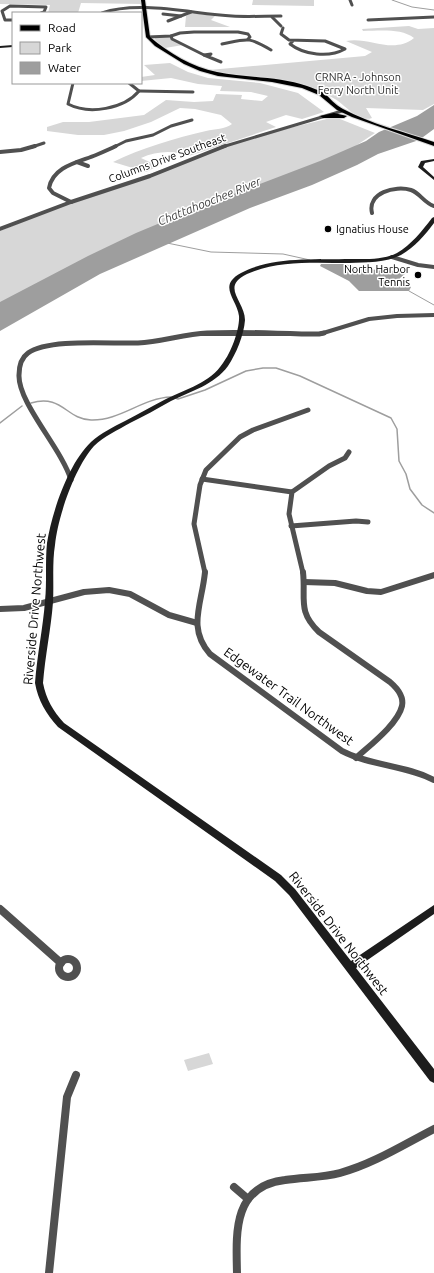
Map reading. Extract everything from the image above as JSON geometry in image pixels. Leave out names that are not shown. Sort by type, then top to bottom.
[{"type":"main road","points":[[143,0],[145,8],[143,36],[155,49],[192,69],[215,76],[270,82],[295,87],[314,95],[341,113],[423,142],[434,144]]},
{"type":"main road","points":[[137,1],[138,10]]},
{"type":"main road","points":[[323,116],[341,113]]},
{"type":"main road","points":[[423,142],[434,148]]},
{"type":"street","points":[[350,0],[352,5]]},
{"type":"street","points":[[12,18],[4,17],[2,11],[10,6],[46,7],[44,12]]},
{"type":"street","points":[[105,12],[113,9],[138,10],[145,8],[162,8],[232,16],[281,16]]},
{"type":"street","points":[[168,21],[191,12]]},
{"type":"street","points":[[163,14],[182,16]]},
{"type":"street","points":[[272,17],[282,27],[281,34],[283,36],[293,40],[301,39],[322,41],[346,51],[301,54],[303,52],[290,44],[293,40]]},
{"type":"street","points":[[368,20],[434,17]]},
{"type":"street","points":[[172,31],[177,33]]},
{"type":"street","points":[[164,36],[167,32]]},
{"type":"street","points":[[143,36],[171,36],[177,33],[194,32],[238,32],[249,35],[250,37],[248,39]]},
{"type":"street","points":[[171,36],[195,52],[204,55],[211,54],[209,56],[222,62]]},
{"type":"street","points":[[222,44],[248,39],[258,42],[271,50]]},
{"type":"street","points":[[0,46],[12,46]]},
{"type":"street","points":[[73,84],[68,102],[69,105],[86,110],[108,107],[132,98],[139,90]]},
{"type":"street","points":[[130,84],[139,90],[193,92]]},
{"type":"street","name":"Columns Drive Southeast","points":[[0,229],[71,202],[150,176],[224,146],[323,116],[341,113]]},
{"type":"street","points":[[71,202],[53,193],[49,189],[49,185],[59,171],[126,141],[150,136],[171,126],[192,120]]},
{"type":"street","points":[[0,152],[21,150],[44,143]]},
{"type":"street","points":[[434,160],[423,162],[420,167],[434,179]]},
{"type":"street","points":[[77,162],[88,166]]},
{"type":"street","points":[[372,213],[370,208],[372,200],[375,197],[398,189],[416,192],[426,203],[434,206]]},
{"type":"street","name":"Riverside Drive Northwest","points":[[434,219],[410,246],[392,257],[363,261],[287,262],[244,274],[235,281],[232,290],[232,296],[242,315],[242,323],[229,359],[220,372],[206,382],[174,397],[110,432],[93,444],[85,453],[60,507],[51,544],[48,602],[39,683],[43,701],[53,717],[70,733],[179,807],[278,878],[292,892],[434,1078]]},
{"type":"street","points":[[392,257],[418,265],[434,267]]},
{"type":"street","points":[[71,481],[71,477],[56,449],[23,395],[19,376],[22,360],[25,355],[31,351],[44,347],[85,342],[140,343],[191,335],[238,333],[319,334],[353,322],[375,318],[434,316]]},
{"type":"street","points":[[292,492],[202,478],[213,461],[240,436],[308,410]]},
{"type":"street","points":[[349,452],[345,458],[329,466],[292,492],[288,508],[304,582],[304,609],[310,624],[390,682],[401,696],[402,706],[398,716],[356,758]]},
{"type":"street","name":"Edgewater Trail Northwest","points":[[202,478],[194,528],[204,573],[196,632],[198,639],[210,654],[337,748],[356,758],[409,770],[434,780]]},
{"type":"street","points":[[291,526],[368,522]]},
{"type":"street","points":[[304,582],[334,583],[364,591],[382,592],[399,588],[416,579],[434,575]]},
{"type":"street","points":[[0,609],[24,608],[96,590],[121,592],[137,597],[169,615],[197,623]]},
{"type":"street","points":[[0,909],[61,962]]},
{"type":"street","points":[[350,967],[434,909]]},
{"type":"street","points":[[48,1273],[67,1097],[76,1075]]},
{"type":"street","points":[[237,1273],[237,1228],[240,1212],[248,1199],[259,1188],[275,1181],[337,1174],[360,1168],[434,1129]]},
{"type":"street","points":[[234,1187],[248,1199]]},
{"type":"green space","points":[[0,0],[141,0],[142,4],[81,3],[78,12],[48,12],[50,5],[0,4]]},
{"type":"green space","points":[[253,0],[314,0],[314,6],[252,5]]},
{"type":"green space","points":[[191,13],[215,16],[211,20],[230,27],[185,27],[186,16]]},
{"type":"green space","name":"CRNRA - Johnson Ferry North Unit","points":[[409,26],[418,29],[434,28],[434,104],[423,110],[366,108],[372,118],[367,119],[352,113],[335,99],[305,86],[274,79],[209,70],[365,56],[372,52],[346,41],[354,40],[398,45],[406,43],[414,38],[396,31],[363,31],[362,29]]},
{"type":"green space","points":[[154,37],[169,37],[183,45],[165,48],[156,41]]},
{"type":"green space","points":[[170,63],[188,72],[208,78],[260,83],[298,93],[324,112],[302,119],[286,115],[266,122],[276,127],[189,156],[165,152],[141,158],[158,166],[146,172],[113,162],[135,152],[159,144],[206,131],[223,128],[232,124],[221,115],[195,109],[180,108],[151,122],[124,131],[104,135],[78,135],[47,131],[47,127],[63,122],[89,122],[144,115],[166,100],[194,102],[213,101],[216,94],[242,95],[241,99],[262,101],[268,96],[251,92],[220,91],[222,86],[198,84],[171,78],[142,81],[142,77],[155,75],[144,65]]},
{"type":"green space","points":[[335,117],[375,133],[351,149],[0,308],[0,231],[59,207],[221,148],[281,130]]},
{"type":"green space","points":[[209,1053],[213,1064],[188,1071],[184,1060]]},
{"type":"water","points":[[434,105],[434,129],[419,140],[378,154],[312,185],[250,208],[100,274],[0,331],[0,302],[88,256],[136,233],[189,211],[320,161],[366,141],[379,132],[417,116]]},
{"type":"water","points":[[321,264],[344,264],[365,269],[406,273],[400,278],[400,281],[411,287],[409,291],[359,291],[349,281],[320,266]]},
{"type":"waterway","points":[[392,0],[412,7],[434,10]]},
{"type":"waterway","points":[[167,243],[211,252],[283,254],[310,260]]},
{"type":"waterway","points":[[409,291],[434,305]]},
{"type":"waterway","points":[[175,398],[178,399],[205,390],[246,371],[263,368],[276,368],[300,376],[391,418],[397,429],[399,461],[406,474],[410,489],[422,505],[434,513]]},
{"type":"waterway","points":[[31,403],[41,401],[50,402],[57,404],[75,416],[91,420],[112,417],[150,401],[171,397]]},
{"type":"waterway","points":[[0,423],[22,406]]},
{"type":"place","name":"Ignatius House","points":[[328,229]]},
{"type":"place","name":"North Harbor Tennis","points":[[418,275]]},
{"type":"water label","name":"Chattahoochee River","points":[[209,201]]}]
